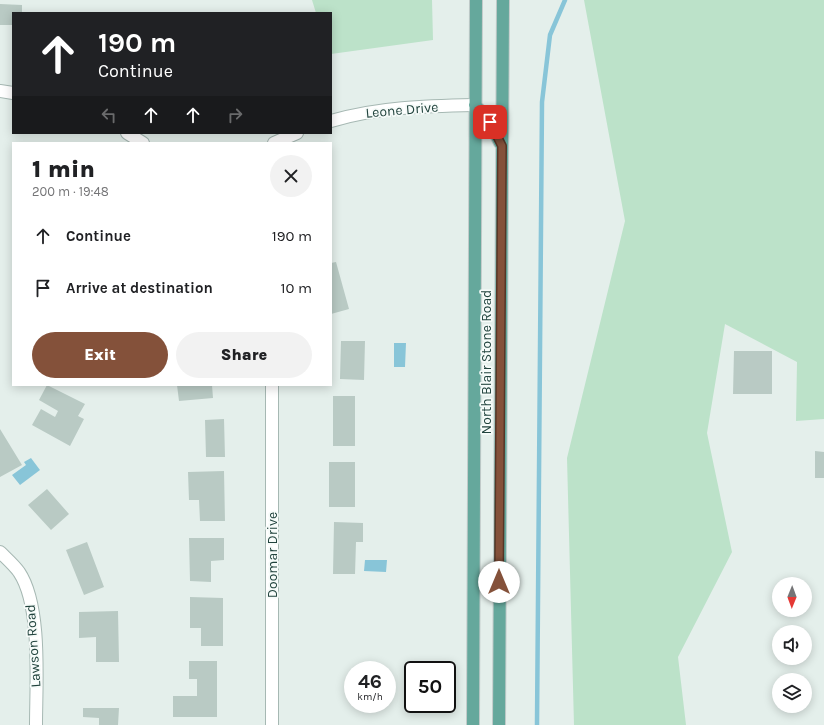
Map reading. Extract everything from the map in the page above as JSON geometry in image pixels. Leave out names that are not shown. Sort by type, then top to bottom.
[{"type":"main road","name":"North Blair Stone Road","points":[[473,725],[476,0]]},
{"type":"main road","name":"North Blair Stone Road","points":[[499,725],[503,0]]},
{"type":"main road","points":[[475,105],[490,122],[502,146]]},
{"type":"street","points":[[0,91],[12,93]]},
{"type":"street","name":"Leone Drive","points":[[332,121],[383,109],[412,106],[475,105]]},
{"type":"street","points":[[129,134],[141,142]]},
{"type":"street","points":[[276,142],[295,134]]},
{"type":"street","name":"Doomar Drive","points":[[272,386],[272,725]]},
{"type":"street","name":"Lawson Road","points":[[0,552],[18,571],[26,584],[31,606],[35,645],[36,725]]},
{"type":"green space","points":[[312,0],[432,0],[433,40],[332,54],[332,12],[316,12]]},
{"type":"green space","points":[[584,0],[824,0],[824,419],[796,421],[797,362],[725,324],[707,433],[732,552],[678,657],[686,725],[574,725],[567,458],[625,221]]},
{"type":"water","points":[[394,343],[406,343],[405,367],[394,367]]},
{"type":"water","points":[[31,458],[40,470],[20,485],[12,475],[26,465],[24,462]]},
{"type":"water","points":[[365,560],[387,560],[386,572],[364,571]]},
{"type":"building","points":[[0,4],[22,5],[22,12],[12,12],[12,25],[0,25]]},
{"type":"building","points":[[336,262],[349,309],[332,314],[332,263]]},
{"type":"building","points":[[341,341],[365,341],[364,380],[340,379]]},
{"type":"building","points":[[734,351],[772,351],[772,394],[733,394]]},
{"type":"building","points":[[46,386],[49,386],[85,404],[78,416],[84,419],[70,446],[32,425],[41,409],[55,417],[58,411],[39,400]]},
{"type":"building","points":[[177,386],[212,386],[213,398],[179,401]]},
{"type":"building","points":[[333,396],[355,396],[355,446],[333,446]]},
{"type":"building","points":[[224,419],[225,457],[206,457],[205,420]]},
{"type":"building","points":[[0,429],[22,465],[0,477]]},
{"type":"building","points":[[815,451],[824,452],[824,478],[815,478]]},
{"type":"building","points":[[329,462],[355,462],[355,507],[329,507]]},
{"type":"building","points":[[224,471],[225,521],[200,521],[199,500],[189,500],[188,472]]},
{"type":"building","points":[[47,489],[69,514],[51,530],[28,505]]},
{"type":"building","points":[[334,522],[363,523],[363,542],[356,542],[355,574],[333,574]]},
{"type":"building","points":[[189,538],[224,538],[224,560],[211,561],[211,582],[190,581]]},
{"type":"building","points":[[87,542],[104,587],[84,595],[66,550]]},
{"type":"building","points":[[190,597],[223,598],[223,646],[201,646],[201,628],[190,628]]},
{"type":"building","points":[[118,611],[119,662],[96,662],[96,637],[79,638],[79,612]]},
{"type":"building","points":[[189,661],[217,661],[217,717],[173,717],[173,696],[197,696],[197,679],[189,679]]},
{"type":"building","points":[[83,708],[119,708],[118,725],[99,725],[99,718],[83,717]]},
{"type":"waterway","points":[[537,725],[542,102],[550,35],[565,0]]},
{"type":"route","points":[[490,122],[502,146],[499,582]]}]
